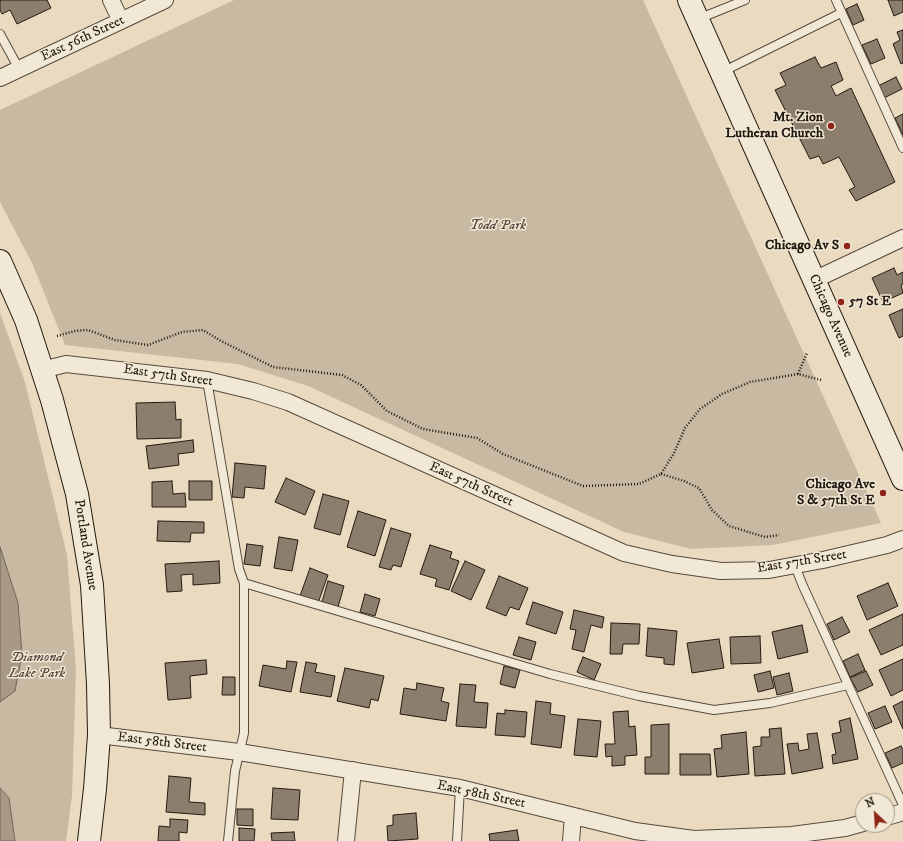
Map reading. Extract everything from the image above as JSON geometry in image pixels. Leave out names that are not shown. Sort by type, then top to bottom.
[{"type":"street","points":[[111,0],[121,21]]},
{"type":"street","name":"East 56th Street","points":[[0,78],[165,0]]},
{"type":"street","name":"Chicago Avenue","points":[[689,0],[903,478]]},
{"type":"street","points":[[814,280],[903,238]]},
{"type":"street","name":"Portland Avenue","points":[[0,260],[26,320],[52,400],[77,494],[92,585],[98,684],[99,735],[89,841]]},
{"type":"street","name":"East 57th Street","points":[[42,370],[66,364],[207,380],[253,391],[288,402],[624,553],[672,564],[721,571],[769,570],[795,566],[888,546],[903,539]]},
{"type":"street","name":"East 58th Street","points":[[99,735],[239,752],[460,788],[635,831],[694,840],[792,835],[810,836],[855,825]]},
{"type":"street","points":[[346,841],[353,770]]},
{"type":"street","points":[[571,841],[573,816]]},
{"type":"lane","points":[[697,20],[745,0]]},
{"type":"lane","points":[[836,0],[903,148]]},
{"type":"lane","points":[[721,72],[841,12]]},
{"type":"lane","points":[[0,34],[19,69]]},
{"type":"lane","points":[[207,380],[238,561],[244,583],[244,733],[235,771],[228,841]]},
{"type":"lane","points":[[795,566],[903,805]]},
{"type":"lane","points":[[244,583],[550,674],[639,696],[714,710],[770,703],[848,685]]},
{"type":"lane","points":[[457,841],[460,788]]},
{"type":"path","points":[[58,336],[75,331],[88,330],[115,340],[148,345],[182,332],[203,330],[273,368],[342,375],[362,385],[387,410],[423,429],[476,438],[502,454],[584,486],[639,484],[661,474],[674,453],[685,428],[700,409],[722,394],[750,382],[798,374],[820,380]]},
{"type":"path","points":[[798,374],[807,354]]},
{"type":"path","points":[[661,474],[684,481],[699,488],[712,510],[729,526],[765,537],[779,535]]},
{"type":"green space","name":"Todd Park","points":[[234,0],[643,0],[881,523],[773,545],[691,549],[624,532],[308,386],[238,364],[65,345],[33,265],[0,202],[0,110]]},
{"type":"green space","name":"Diamond Lake Park","points":[[0,313],[25,382],[67,555],[76,670],[72,796],[66,841],[0,841]]},
{"type":"shaded area","points":[[0,547],[18,603],[22,654],[15,691],[0,702]]},
{"type":"shaded area","points":[[0,788],[9,798],[15,841],[0,841]]},
{"type":"building","points":[[0,0],[47,0],[51,8],[17,24],[10,10],[2,14],[0,10]]},
{"type":"building","points":[[888,0],[903,0],[903,12],[894,16]]},
{"type":"building","points":[[857,4],[864,20],[853,25],[846,9]]},
{"type":"building","points":[[903,30],[903,63],[901,64],[893,44],[900,40],[897,32]]},
{"type":"building","points":[[877,39],[885,58],[871,64],[862,45]]},
{"type":"building","name":"Mt. Zion Lutheran Church","points":[[815,57],[821,68],[836,62],[843,80],[831,86],[836,96],[851,88],[895,182],[856,201],[849,190],[855,187],[839,157],[823,164],[819,156],[810,159],[775,90],[786,85],[780,73]]},
{"type":"building","points":[[896,77],[902,89],[884,98],[878,86]]},
{"type":"building","points":[[903,114],[903,135],[895,118]]},
{"type":"building","points":[[894,268],[897,275],[903,272],[903,284],[901,285],[903,293],[883,302],[872,278]]},
{"type":"building","points":[[903,309],[903,336],[899,338],[889,315]]},
{"type":"building","points":[[175,402],[176,420],[181,419],[181,438],[137,439],[136,403]]},
{"type":"building","points":[[193,440],[194,452],[178,454],[179,465],[149,469],[146,446]]},
{"type":"building","points":[[235,463],[266,466],[264,489],[245,487],[244,498],[232,497]]},
{"type":"building","points":[[286,478],[315,491],[305,515],[275,502]]},
{"type":"building","points":[[172,481],[173,494],[185,493],[186,507],[152,507],[152,482]]},
{"type":"building","points":[[189,481],[212,481],[212,500],[189,500]]},
{"type":"building","points":[[323,494],[349,501],[340,535],[314,528]]},
{"type":"building","points":[[358,511],[386,520],[375,556],[347,547]]},
{"type":"building","points":[[158,521],[204,522],[204,533],[191,533],[190,542],[157,541]]},
{"type":"building","points":[[391,528],[411,534],[401,567],[393,565],[391,570],[379,567]]},
{"type":"building","points":[[279,537],[298,540],[292,571],[274,568]]},
{"type":"building","points":[[247,544],[263,546],[260,566],[244,564]]},
{"type":"building","points":[[430,545],[452,552],[450,558],[459,561],[449,590],[435,586],[437,579],[420,574]]},
{"type":"building","points":[[219,561],[220,583],[193,585],[193,574],[181,575],[182,591],[167,592],[165,564]]},
{"type":"building","points":[[465,561],[485,570],[471,600],[451,591]]},
{"type":"building","points":[[310,568],[328,575],[318,603],[300,596]]},
{"type":"building","points":[[499,576],[528,588],[519,610],[510,607],[506,616],[486,608]]},
{"type":"building","points":[[328,581],[344,586],[338,607],[322,602]]},
{"type":"building","points":[[888,583],[898,606],[867,620],[857,596]]},
{"type":"building","points":[[365,594],[380,599],[375,616],[360,612]]},
{"type":"building","points":[[533,602],[563,612],[556,634],[526,624]]},
{"type":"building","points":[[574,610],[604,617],[602,628],[591,625],[584,652],[572,649],[576,630],[570,629]]},
{"type":"building","points":[[903,614],[903,645],[881,655],[869,630]]},
{"type":"building","points":[[842,617],[850,632],[834,640],[827,624]]},
{"type":"building","points":[[611,623],[640,624],[639,644],[623,644],[622,654],[610,654]]},
{"type":"building","points":[[802,625],[808,652],[778,659],[772,632]]},
{"type":"building","points":[[648,628],[677,631],[674,665],[664,664],[664,658],[646,656]]},
{"type":"building","points":[[760,636],[761,663],[731,664],[730,637]]},
{"type":"building","points":[[519,637],[536,642],[531,660],[513,655]]},
{"type":"building","points":[[719,639],[724,668],[692,673],[687,643]]},
{"type":"building","points":[[858,654],[865,670],[850,677],[843,661]]},
{"type":"building","points":[[583,657],[601,664],[594,680],[577,672]]},
{"type":"building","points":[[903,659],[903,690],[891,696],[879,670]]},
{"type":"building","points":[[206,660],[207,674],[190,676],[191,698],[168,700],[165,663]]},
{"type":"building","points":[[287,661],[297,662],[291,692],[259,686],[263,665],[286,669]]},
{"type":"building","points":[[306,662],[317,664],[315,672],[335,676],[331,697],[300,692]]},
{"type":"building","points":[[504,666],[520,670],[515,688],[500,684]]},
{"type":"building","points":[[345,668],[384,676],[378,701],[371,699],[369,708],[337,701]]},
{"type":"building","points":[[770,671],[774,688],[758,692],[754,675]]},
{"type":"building","points":[[866,671],[873,685],[858,692],[850,678]]},
{"type":"building","points":[[789,673],[793,691],[777,695],[773,677]]},
{"type":"building","points":[[223,677],[235,677],[235,695],[222,695]]},
{"type":"building","points":[[417,683],[444,688],[441,701],[449,703],[446,721],[400,714],[404,688],[416,690]]},
{"type":"building","points":[[460,684],[476,685],[474,702],[488,703],[486,728],[456,726]]},
{"type":"building","points":[[536,701],[551,703],[550,714],[565,716],[561,748],[531,744]]},
{"type":"building","points":[[903,701],[903,729],[893,706]]},
{"type":"building","points":[[885,706],[892,722],[875,729],[868,713]]},
{"type":"building","points":[[505,710],[527,712],[525,737],[495,735],[497,713],[505,714]]},
{"type":"building","points":[[628,711],[629,727],[635,726],[637,755],[625,756],[625,765],[612,766],[612,756],[606,757],[605,744],[615,744],[613,712]]},
{"type":"building","points":[[850,718],[858,759],[833,764],[832,755],[836,754],[832,734],[841,732],[839,721]]},
{"type":"building","points":[[578,719],[601,721],[597,757],[574,755]]},
{"type":"building","points":[[669,724],[669,774],[645,774],[645,757],[651,757],[651,725]]},
{"type":"building","points":[[781,728],[785,774],[755,776],[753,747],[761,746],[761,737],[770,737],[769,729]]},
{"type":"building","points":[[746,732],[749,774],[717,777],[714,749],[722,748],[721,735]]},
{"type":"building","points":[[817,733],[823,768],[792,774],[787,744],[798,743],[799,751],[809,749],[807,734]]},
{"type":"building","points":[[901,746],[903,750],[903,763],[892,768],[885,753]]},
{"type":"building","points":[[680,754],[710,754],[711,775],[680,775]]},
{"type":"building","points":[[169,776],[191,778],[189,802],[205,803],[205,815],[166,812]]},
{"type":"building","points":[[273,788],[300,790],[298,820],[271,819]]},
{"type":"building","points":[[237,809],[253,809],[253,826],[237,825]]},
{"type":"building","points":[[416,813],[418,839],[388,841],[387,826],[393,825],[393,815]]},
{"type":"building","points":[[170,819],[188,820],[187,833],[179,832],[179,841],[158,841],[159,826],[170,827]]},
{"type":"building","points":[[239,828],[255,829],[254,841],[239,841]]},
{"type":"building","points":[[517,830],[519,841],[490,841],[489,834]]},
{"type":"building","points":[[294,832],[295,841],[272,841],[271,833]]},
{"type":"place","name":"Mt. Zion Lutheran Church","points":[[831,126]]},
{"type":"place","name":"Chicago Av S","points":[[847,246]]},
{"type":"place","name":"57 St E","points":[[841,302]]},
{"type":"place","name":"Chicago Ave S & 57th St E","points":[[883,493]]}]
